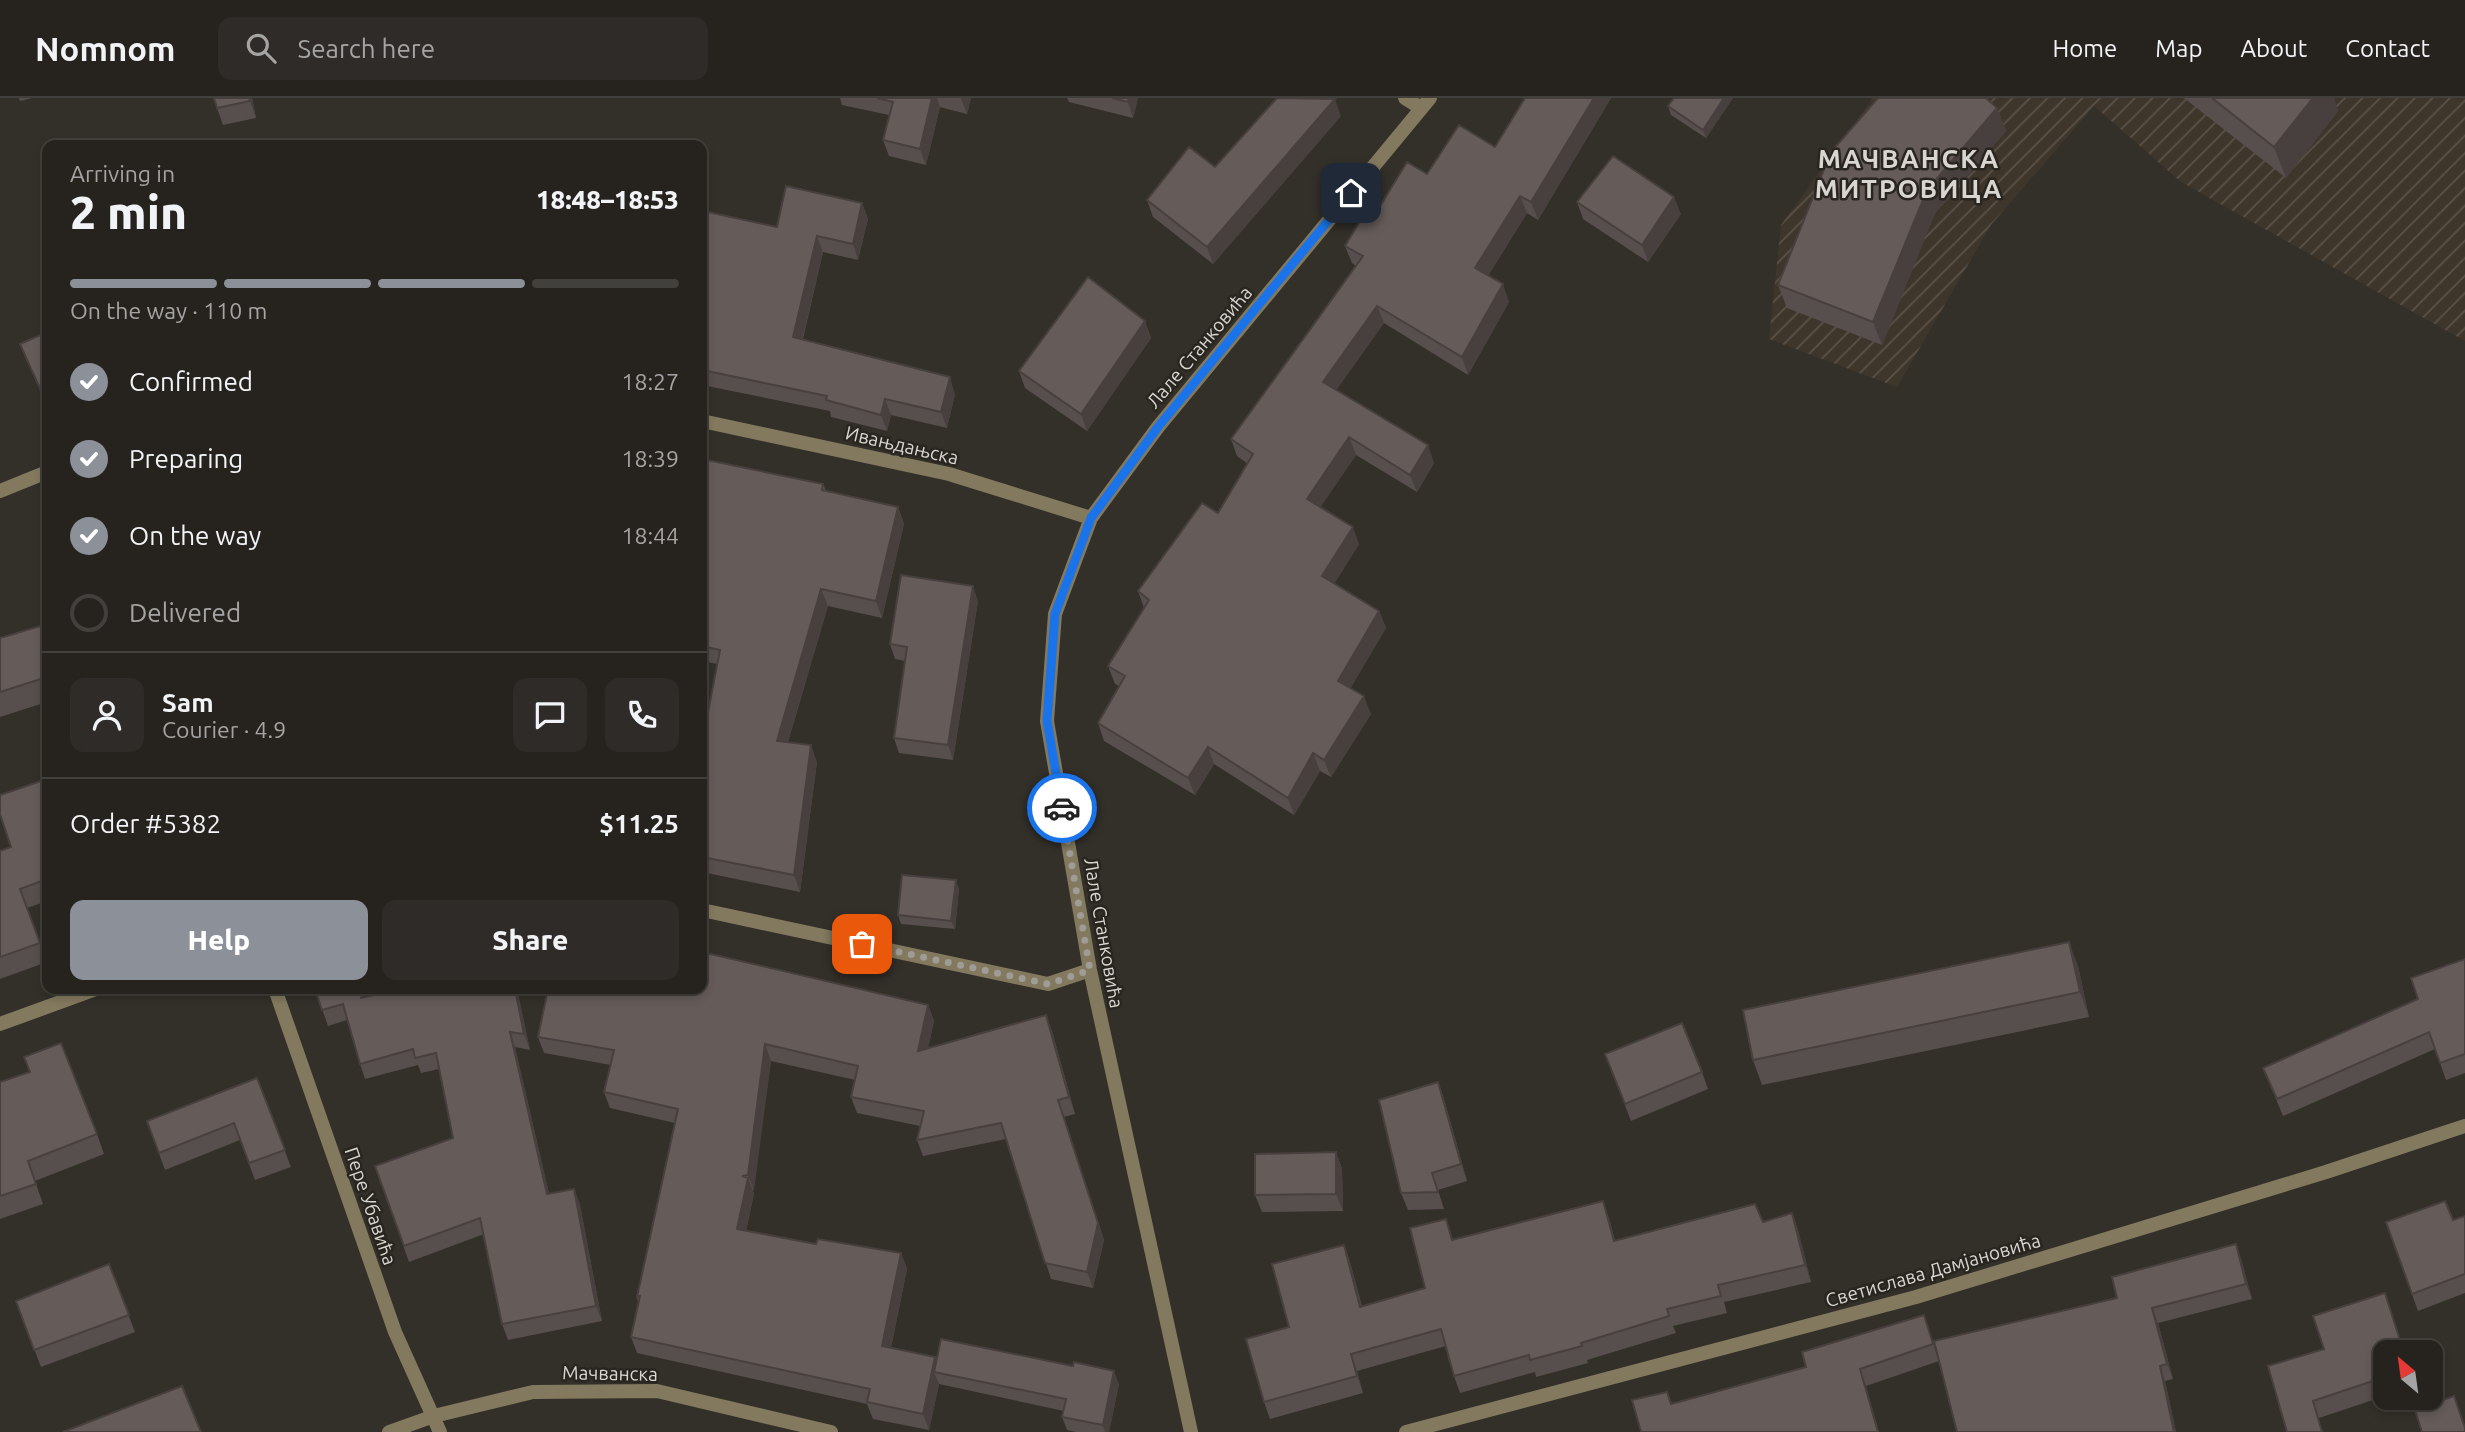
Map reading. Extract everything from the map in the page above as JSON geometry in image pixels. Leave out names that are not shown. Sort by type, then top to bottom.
[{"type":"street","points":[[1405,98],[1426,103]]},
{"type":"street","name":"Лале Станковића","points":[[1191,1432],[1090,970],[1047,721],[1055,614],[1091,518],[1158,427],[1426,103]]},
{"type":"street","name":"Ивањдањска","points":[[707,422],[948,474],[1091,518]]},
{"type":"street","points":[[0,491],[42,474]]},
{"type":"street","points":[[707,911],[1048,984],[1090,970]]},
{"type":"street","points":[[0,1024],[82,994]]},
{"type":"street","name":"Пере Убавића","points":[[277,994],[395,1332],[440,1432]]},
{"type":"street","name":"Светислава Дамјановића","points":[[1406,1432],[1916,1297],[2326,1172],[2465,1126]]},
{"type":"street","name":"Мачванска","points":[[389,1432],[434,1416],[533,1392],[657,1391],[831,1432]]},
{"type":"shaded area","points":[[1873,98],[2465,98],[2465,341],[2181,182],[2094,106],[1991,225],[1897,387],[1769,339],[1781,225]]},
{"type":"building","points":[[214,98],[249,98],[250,101],[217,108]]},
{"type":"building","points":[[877,98],[932,98],[920,149],[883,140],[893,102]]},
{"type":"building","points":[[1112,98],[1129,98],[1128,102]]},
{"type":"building","points":[[1277,98],[1335,99],[1207,247],[1147,200],[1189,147],[1215,167]]},
{"type":"building","points":[[1525,98],[1594,98],[1531,202],[1520,196],[1475,268],[1503,284],[1462,357],[1377,306],[1323,382],[1428,445],[1410,475],[1349,437],[1307,499],[1353,527],[1322,576],[1379,611],[1338,681],[1364,696],[1324,760],[1313,753],[1288,798],[1208,747],[1188,778],[1098,723],[1125,676],[1108,666],[1149,600],[1138,591],[1202,503],[1218,513],[1253,454],[1231,439],[1363,256],[1345,246],[1369,206],[1377,211],[1407,162],[1427,174],[1459,125],[1495,147]]},
{"type":"building","points":[[1674,98],[1724,98],[1703,130],[1668,106]]},
{"type":"building","points":[[1878,98],[1986,98],[1997,108],[1927,190],[1873,322],[1778,285],[1831,152]]},
{"type":"building","points":[[2212,98],[2313,98],[2274,147]]},
{"type":"building","points":[[1613,156],[1674,197],[1642,245],[1577,202]]},
{"type":"building","points":[[786,186],[862,203],[853,244],[817,236],[793,337],[950,377],[941,412],[885,399],[881,415],[826,400],[827,396],[707,371],[707,212],[777,227]]},
{"type":"building","points":[[1088,277],[1145,321],[1081,414],[1019,371]]},
{"type":"building","points":[[42,334],[42,393],[20,344]]},
{"type":"building","points":[[707,460],[823,484],[822,490],[898,507],[876,601],[821,589],[777,741],[811,745],[794,875],[707,858],[707,717],[720,650],[707,647]]},
{"type":"building","points":[[901,575],[973,586],[948,745],[894,738],[907,647],[890,644]]},
{"type":"building","points":[[42,625],[42,679],[0,692],[0,638]]},
{"type":"building","points":[[42,781],[42,881],[20,889],[40,943],[0,957],[0,851],[11,847],[0,814],[0,795]]},
{"type":"building","points":[[902,875],[956,880],[951,921],[898,915]]},
{"type":"building","points":[[2069,942],[2080,992],[1753,1060],[1743,1010]]},
{"type":"building","points":[[707,953],[928,1005],[918,1051],[1046,1015],[1069,1097],[1058,1100],[1098,1223],[1087,1272],[1045,1263],[1001,1123],[917,1140],[924,1111],[851,1097],[858,1066],[765,1044],[748,1175],[742,1176],[748,1178],[737,1229],[816,1244],[818,1239],[901,1253],[882,1346],[935,1357],[923,1414],[867,1402],[870,1389],[631,1337],[640,1296],[637,1297],[678,1109],[604,1092],[614,1050],[538,1037],[547,994],[707,994]]},
{"type":"building","points":[[2465,959],[2465,1054],[2440,1063],[2429,1032],[2277,1099],[2263,1068],[2418,999],[2411,978]]},
{"type":"building","points":[[317,994],[369,994],[360,998],[379,994],[516,994],[524,1034],[510,1032],[547,1194],[574,1189],[596,1306],[502,1324],[480,1218],[404,1246],[375,1166],[453,1138],[436,1053],[415,1058],[413,1049],[360,1064],[343,1004],[322,1010]]},
{"type":"building","points":[[1682,1023],[1702,1072],[1625,1104],[1605,1054]]},
{"type":"building","points":[[61,1043],[97,1134],[28,1161],[36,1184],[0,1196],[0,1082],[30,1072],[24,1057]]},
{"type":"building","points":[[257,1078],[285,1150],[249,1163],[234,1123],[159,1153],[147,1121]]},
{"type":"building","points":[[1438,1082],[1461,1164],[1432,1173],[1438,1192],[1401,1193],[1379,1100]]},
{"type":"building","points":[[1336,1152],[1336,1194],[1255,1195],[1255,1154]]},
{"type":"building","points":[[1603,1201],[1614,1241],[1755,1204],[1763,1222],[1792,1213],[1805,1265],[1718,1285],[1721,1296],[1667,1309],[1669,1316],[1581,1343],[1582,1346],[1530,1360],[1529,1355],[1454,1376],[1441,1329],[1351,1354],[1357,1376],[1264,1402],[1246,1339],[1289,1327],[1272,1264],[1344,1245],[1360,1307],[1425,1288],[1410,1228],[1446,1219],[1452,1240]]},
{"type":"building","points":[[2445,1201],[2453,1220],[2465,1216],[2465,1274],[2412,1294],[2386,1222]]},
{"type":"building","points":[[2236,1244],[2246,1284],[2152,1308],[2167,1364],[2160,1366],[2174,1432],[1957,1432],[1934,1341],[2117,1298],[2112,1277]]},
{"type":"building","points":[[109,1264],[129,1315],[34,1350],[16,1301]]},
{"type":"building","points":[[2385,1293],[2400,1340],[2373,1340],[2373,1381],[2313,1401],[2322,1432],[2287,1432],[2268,1366],[2324,1349],[2313,1316]]},
{"type":"building","points":[[1924,1315],[1933,1344],[1860,1369],[1878,1432],[1641,1432],[1632,1400],[1667,1392],[1671,1404],[1806,1367],[1802,1352]]},
{"type":"building","points":[[941,1339],[1073,1366],[1074,1362],[1114,1371],[1103,1425],[1062,1417],[1066,1399],[934,1372]]},
{"type":"building","points":[[182,1386],[201,1432],[63,1432]]},
{"type":"building","points":[[2454,1396],[2465,1432],[2422,1432],[2415,1410],[2443,1410],[2443,1400]]},
{"type":"way so far","points":[[862,944],[1048,984],[1090,970],[1062,808]]},
{"type":"district","name":"МАЧВАНСКА МИТРОВИЦА","points":[[1909,173]]},
{"type":"route","points":[[1062,808],[1047,721],[1055,614],[1091,518],[1158,427],[1351,193]]}]
